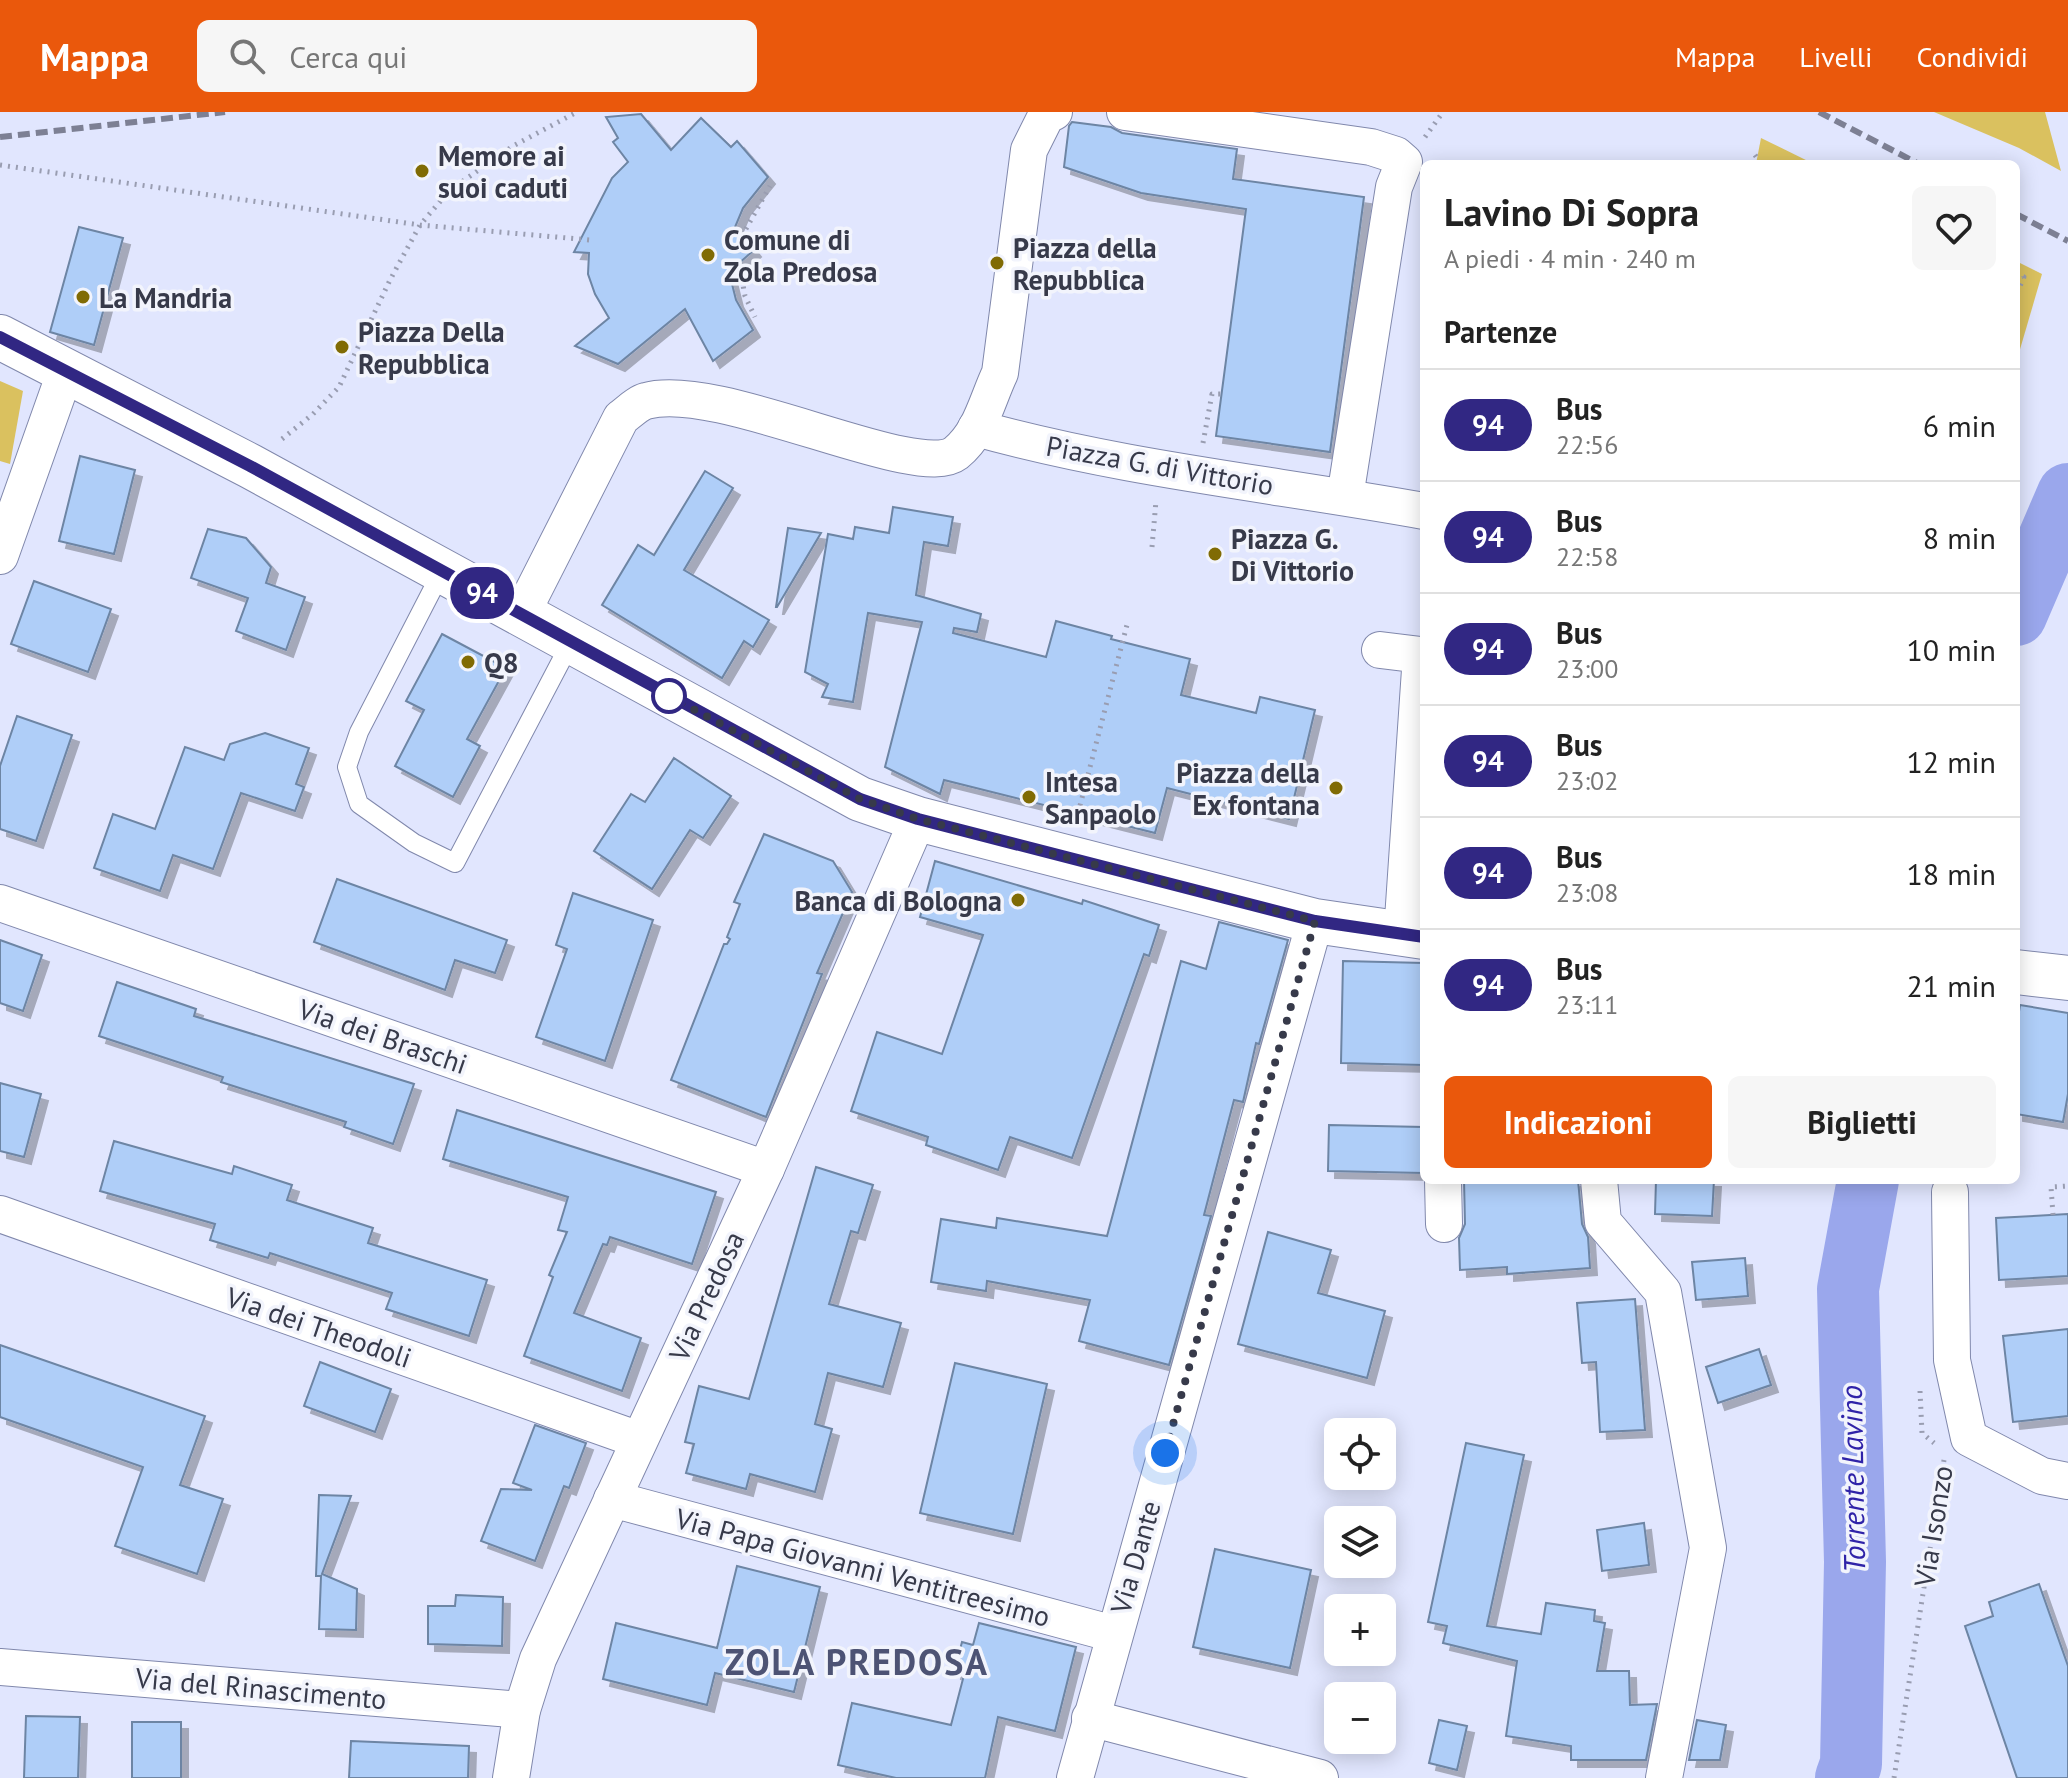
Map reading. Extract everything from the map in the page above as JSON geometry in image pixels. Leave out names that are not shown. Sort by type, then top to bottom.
[{"type":"main road","points":[[0,337],[250,466],[860,799],[918,819],[1315,921],[1413,936]]},
{"type":"main road","points":[[2020,972],[2068,978]]},
{"type":"street","points":[[521,615],[621,418],[644,401],[670,398],[703,400],[903,456],[938,459],[955,455],[984,416],[988,397],[1000,373],[1029,150],[1046,116],[1054,112]]},
{"type":"street","points":[[1125,112],[1371,147],[1396,155],[1414,168],[1394,187],[1345,497]]},
{"type":"street","points":[[0,556],[66,370]]},
{"type":"street","name":"Piazza G. di Vittorio","points":[[976,428],[1022,441],[1128,461],[1420,510]]},
{"type":"street","points":[[1380,650],[1420,649]]},
{"type":"street","points":[[1413,936],[1420,735]]},
{"type":"street","name":"Via Predosa","points":[[511,1778],[522,1710],[538,1659],[766,1169],[918,819]]},
{"type":"street","name":"Via dei Braschi","points":[[0,903],[766,1169]]},
{"type":"street","name":"Via Dante","points":[[1075,1778],[1315,921]]},
{"type":"street","points":[[1443,1184],[1444,1224]]},
{"type":"street","points":[[1599,1184],[1603,1222],[1663,1292],[1708,1548],[1664,1778]]},
{"type":"street","name":"Via Isonzo","points":[[1950,1192],[1952,1360],[1969,1438],[2042,1476],[2068,1481]]},
{"type":"street","name":"Via dei Theodoli","points":[[0,1214],[639,1440]]},
{"type":"street","name":"Via Papa Giovanni Ventitreesimo","points":[[612,1499],[1114,1634]]},
{"type":"street","name":"Via del Rinascimento","points":[[0,1667],[522,1710]]},
{"type":"street","points":[[1090,1718],[1320,1778]]},
{"type":"lane","points":[[442,571],[359,732],[347,767],[359,804],[414,843],[455,863],[571,642]]},
{"type":"path","points":[[273,447],[313,414],[339,387],[420,225],[450,190],[513,146],[577,112]]},
{"type":"path","points":[[1755,155],[1758,160]]},
{"type":"path","points":[[0,165],[420,225],[590,240]]},
{"type":"path","points":[[742,236],[770,186]]},
{"type":"path","points":[[739,263],[745,296],[755,317]]},
{"type":"path","points":[[1202,451],[1212,394],[1222,394]]},
{"type":"path","points":[[1067,857],[1128,621]]},
{"type":"path","points":[[2053,1215],[2051,1187],[2068,1186]]},
{"type":"path","name":"Via Isonzo","points":[[1894,1778],[1945,1453],[1922,1433],[1920,1378]]},
{"type":"shaded area","points":[[1934,112],[2045,112],[2061,171],[2019,148]]},
{"type":"shaded area","points":[[1761,138],[1806,160],[1757,160]]},
{"type":"shaded area","points":[[2020,263],[2042,274],[2020,349]]},
{"type":"shaded area","points":[[0,381],[23,391],[10,464],[0,461]]},
{"type":"building","points":[[641,114],[671,150],[701,118],[731,147],[737,141],[768,177],[743,208],[735,227],[754,250],[729,272],[736,300],[753,330],[713,361],[685,309],[618,364],[575,346],[609,318],[588,274],[589,253],[574,252],[612,178],[628,162],[613,142],[618,138],[606,117]]},
{"type":"building","points":[[1072,122],[1111,127],[1122,133],[1237,149],[1233,179],[1364,197],[1330,452],[1216,436],[1246,209],[1141,193],[1064,167]]},
{"type":"building","name":"La Mandria","points":[[79,227],[123,238],[94,345],[50,332]]},
{"type":"building","points":[[80,456],[135,470],[114,554],[59,541]]},
{"type":"building","points":[[705,471],[733,488],[684,570],[769,620],[753,647],[744,641],[722,678],[602,605],[638,545],[654,555]]},
{"type":"building","points":[[893,507],[953,517],[948,546],[924,542],[916,595],[981,614],[977,632],[954,628],[953,633],[1046,657],[1056,621],[1190,659],[1181,695],[1256,713],[1260,697],[1315,710],[1289,819],[1167,788],[1155,833],[944,780],[940,794],[885,767],[922,622],[868,613],[853,702],[822,697],[828,684],[805,672],[828,534],[853,539],[855,527],[889,533]]},
{"type":"building","points":[[788,528],[821,533],[776,607]]},
{"type":"building","points":[[208,529],[246,538],[271,567],[266,583],[305,597],[286,650],[236,631],[248,598],[191,578]]},
{"type":"building","points":[[34,581],[111,609],[88,672],[11,644]]},
{"type":"building","points":[[442,634],[506,668],[467,739],[480,746],[453,797],[395,766],[424,710],[406,701]]},
{"type":"building","points":[[17,716],[72,735],[36,841],[0,829],[0,766]]},
{"type":"building","points":[[265,733],[309,748],[296,784],[304,787],[295,811],[241,793],[213,869],[173,855],[160,891],[94,868],[113,814],[155,829],[185,747],[224,760],[230,744]]},
{"type":"building","points":[[674,758],[731,796],[703,838],[690,830],[652,889],[594,851],[631,794],[645,802]]},
{"type":"building","points":[[764,834],[833,861],[852,892],[817,973],[822,974],[766,1117],[671,1080],[724,944],[730,939],[727,937],[740,904],[734,902]]},
{"type":"building","points":[[935,861],[1082,904],[1083,900],[1159,925],[1149,956],[1144,954],[1072,1158],[1010,1137],[998,1170],[926,1145],[928,1137],[851,1111],[877,1032],[942,1054],[983,935],[920,917]]},
{"type":"building","points":[[337,879],[507,940],[495,973],[455,960],[445,990],[314,942]]},
{"type":"building","points":[[573,893],[653,920],[605,1061],[536,1037],[567,949],[556,945]]},
{"type":"building","points":[[1219,922],[1288,940],[1259,1044],[1256,1043],[1243,1102],[1234,1100],[1204,1215],[1211,1216],[1169,1365],[1079,1341],[1090,1300],[987,1281],[986,1291],[931,1282],[941,1219],[996,1228],[997,1218],[1107,1236],[1181,961],[1206,969]]},
{"type":"building","points":[[0,940],[42,955],[23,1011],[0,1003]]},
{"type":"building","points":[[1343,961],[1420,963],[1420,1065],[1341,1063]]},
{"type":"building","points":[[117,982],[196,1009],[194,1016],[414,1084],[393,1144],[344,1127],[346,1122],[221,1082],[223,1077],[99,1036]]},
{"type":"building","points":[[2020,1005],[2068,1013],[2068,1094],[2063,1122],[2020,1115]]},
{"type":"building","points":[[0,1083],[41,1094],[24,1157],[0,1151]]},
{"type":"building","points":[[457,1110],[716,1192],[692,1264],[610,1237],[607,1245],[603,1244],[574,1313],[641,1338],[622,1391],[524,1356],[553,1277],[549,1275],[567,1232],[558,1230],[568,1197],[443,1159]]},
{"type":"building","points":[[1329,1125],[1420,1127],[1420,1173],[1328,1171]]},
{"type":"building","points":[[114,1141],[232,1174],[234,1166],[292,1185],[287,1200],[373,1228],[368,1243],[487,1280],[469,1336],[386,1309],[392,1293],[270,1253],[268,1258],[210,1240],[215,1224],[100,1191]]},
{"type":"building","points":[[816,1167],[873,1185],[858,1233],[851,1231],[829,1304],[901,1323],[883,1387],[828,1373],[815,1424],[832,1429],[815,1492],[750,1474],[746,1489],[686,1473],[694,1444],[685,1442],[699,1386],[749,1399]]},
{"type":"building","points":[[1464,1184],[1578,1184],[1590,1268],[1507,1274],[1507,1267],[1460,1270],[1459,1238],[1465,1224]]},
{"type":"building","points":[[1656,1184],[1714,1184],[1712,1216],[1655,1214]]},
{"type":"building","points":[[2068,1214],[2068,1276],[1999,1280],[1996,1218]]},
{"type":"building","points":[[1268,1232],[1331,1250],[1318,1293],[1385,1311],[1367,1378],[1238,1344]]},
{"type":"building","points":[[1745,1258],[1748,1296],[1696,1300],[1692,1262]]},
{"type":"building","points":[[1635,1299],[1645,1430],[1600,1432],[1596,1362],[1582,1363],[1577,1303]]},
{"type":"building","points":[[2068,1329],[2068,1416],[2013,1422],[2003,1336]]},
{"type":"building","points":[[0,1345],[205,1416],[180,1485],[223,1499],[197,1574],[115,1546],[143,1467],[0,1417]]},
{"type":"building","points":[[1759,1349],[1771,1385],[1718,1403],[1706,1367]]},
{"type":"building","points":[[320,1362],[391,1389],[375,1432],[304,1406]]},
{"type":"building","points":[[955,1363],[1047,1384],[1013,1534],[920,1513]]},
{"type":"building","points":[[535,1425],[586,1443],[569,1488],[564,1486],[535,1561],[481,1541],[501,1489],[532,1490],[513,1483]]},
{"type":"building","points":[[1466,1443],[1524,1455],[1487,1626],[1541,1634],[1546,1603],[1595,1610],[1594,1621],[1605,1623],[1597,1671],[1629,1671],[1630,1705],[1657,1704],[1646,1760],[1571,1760],[1571,1746],[1506,1736],[1517,1661],[1443,1643],[1447,1626],[1428,1622]]},
{"type":"building","points":[[319,1495],[351,1496],[322,1574],[357,1589],[356,1630],[319,1629],[321,1576],[316,1576]]},
{"type":"building","points":[[1644,1523],[1649,1565],[1602,1571],[1597,1530]]},
{"type":"building","points":[[1215,1549],[1311,1570],[1290,1668],[1193,1647]]},
{"type":"building","points":[[737,1566],[820,1587],[794,1692],[715,1673],[707,1705],[603,1679],[616,1623],[717,1648]]},
{"type":"building","points":[[2039,1584],[2068,1666],[2068,1778],[2017,1778],[1965,1626],[1993,1616],[1989,1602]]},
{"type":"building","points":[[456,1595],[503,1597],[502,1646],[428,1644],[428,1606],[455,1606]]},
{"type":"building","points":[[979,1623],[1076,1647],[1055,1731],[998,1717],[985,1778],[896,1778],[838,1765],[852,1703],[951,1725],[964,1675],[954,1672],[962,1642],[973,1645]]},
{"type":"building","points":[[26,1716],[80,1717],[78,1778],[24,1778]]},
{"type":"building","points":[[1439,1720],[1467,1726],[1457,1770],[1429,1763]]},
{"type":"building","points":[[1697,1720],[1726,1725],[1720,1760],[1689,1760]]},
{"type":"building","points":[[132,1722],[181,1722],[181,1778],[132,1778]]},
{"type":"building","points":[[351,1741],[469,1746],[468,1778],[349,1778]]},
{"type":"waterway","name":"Torrente Lavino","points":[[2020,606],[2068,494]]},
{"type":"waterway","name":"Torrente Lavino","points":[[1846,1778],[1851,1764],[1855,1562],[1848,1289],[1867,1184]]},
{"type":"railway","points":[[0,137],[225,112]]},
{"type":"railway","points":[[1819,112],[1911,160]]},
{"type":"railway","points":[[2020,216],[2068,241]]},
{"type":"bus line","name":"94","points":[[0,337],[250,466],[860,799],[918,819],[1315,921],[1420,936]]},
{"type":"place","name":"Memore ai suoi caduti","points":[[422,171]]},
{"type":"place","name":"Comune di Zola Predosa","points":[[708,255]]},
{"type":"place","name":"Piazza della Repubblica","points":[[997,263]]},
{"type":"place","name":"La Mandria","points":[[83,297]]},
{"type":"place","name":"Piazza Della Repubblica","points":[[342,347]]},
{"type":"place","name":"Piazza G. Di Vittorio","points":[[1215,554]]},
{"type":"place","name":"Q8","points":[[468,662]]},
{"type":"place","name":"Piazza della Ex fontana","points":[[1336,788]]},
{"type":"place","name":"Intesa Sanpaolo","points":[[1029,797]]},
{"type":"place","name":"Banca di Bologna","points":[[1018,900]]},
{"type":"district","name":"ZOLA PREDOSA","points":[[857,1661]]},
{"type":"route","points":[[669,696],[860,799],[918,819],[1315,921],[1165,1453]]}]
